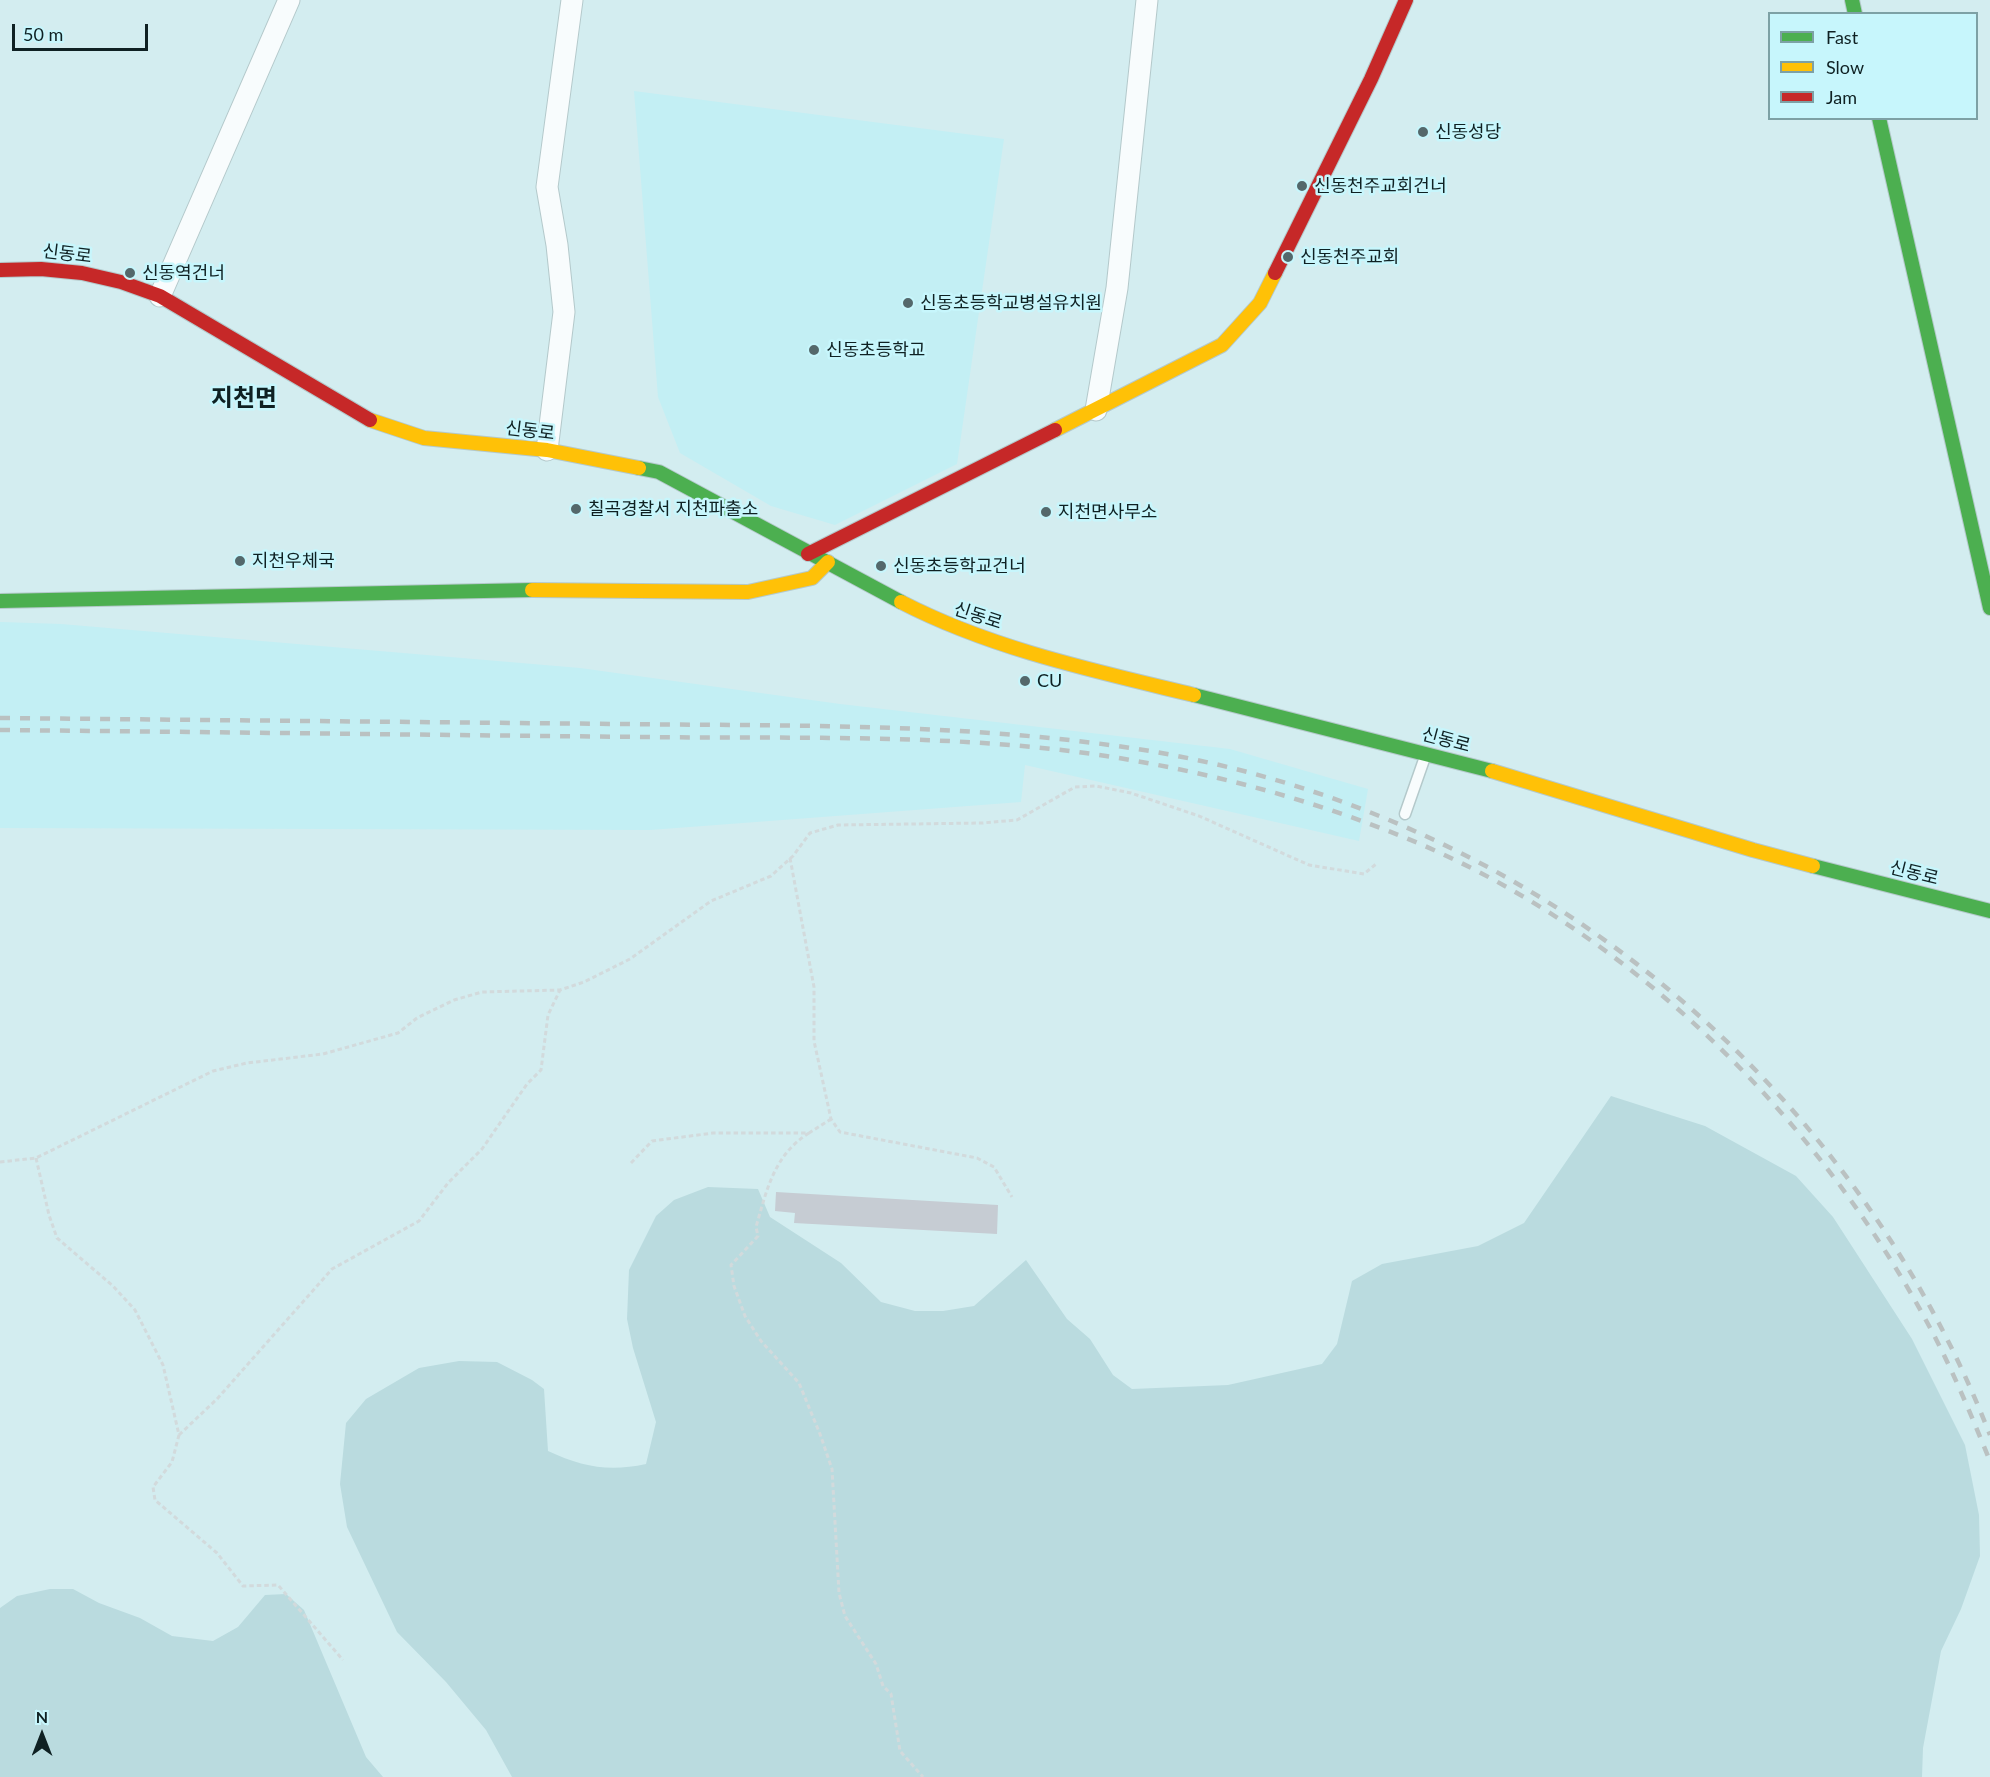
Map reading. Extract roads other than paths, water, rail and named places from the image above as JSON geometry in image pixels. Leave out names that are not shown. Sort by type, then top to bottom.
[{"type":"street","points":[[160,296],[289,0]]},
{"type":"street","points":[[547,450],[564,312],[557,245],[547,187],[572,0]]},
{"type":"street","points":[[1096,410],[1117,288],[1148,0]]},
{"type":"street","points":[[808,554],[1222,345],[1260,303],[1371,80],[1406,0]]},
{"type":"street","points":[[1879,120],[1990,608]]},
{"type":"street","name":"신동로","points":[[0,270],[27,268],[72,272],[124,281],[160,296],[369,420],[424,438],[547,450],[659,472],[808,554],[828,562],[941,623],[1074,666],[1323,726],[1522,779],[1753,850],[1990,911]]},
{"type":"street","points":[[0,601],[479,590],[748,592],[812,578],[828,562]]},
{"type":"lane","points":[[1406,813],[1426,754]]},
{"type":"railway","points":[[0,718],[872,727],[998,734],[1124,747],[1268,778],[1404,826],[1532,892],[1650,974],[1756,1070],[1849,1180],[1927,1302],[1990,1435]]},
{"type":"railway","points":[[0,730],[934,740],[1049,749],[1106,756],[1183,770],[1259,788],[1370,824],[1406,838],[1488,877],[1566,923],[1639,977],[1708,1037],[1772,1102],[1830,1172],[1882,1247],[1937,1341],[1990,1461]]},
{"type":"place","name":"신동성당","points":[[1423,132]]},
{"type":"place","name":"신동천주교회건너","points":[[1302,186]]},
{"type":"place","name":"신동천주교회","points":[[1288,257]]},
{"type":"place","name":"신동역건너","points":[[130,273]]},
{"type":"place","name":"신동초등학교병설유치원","points":[[908,303]]},
{"type":"place","name":"신동초등학교","points":[[814,350]]},
{"type":"place","name":"칠곡경찰서 지천파출소","points":[[576,509]]},
{"type":"place","name":"지천면사무소","points":[[1046,512]]},
{"type":"place","name":"지천우체국","points":[[240,561]]},
{"type":"place","name":"신동초등학교건너","points":[[881,566]]},
{"type":"place","name":"CU","points":[[1025,681]]},
{"type":"district","name":"지천면","points":[[244,398]]}]
